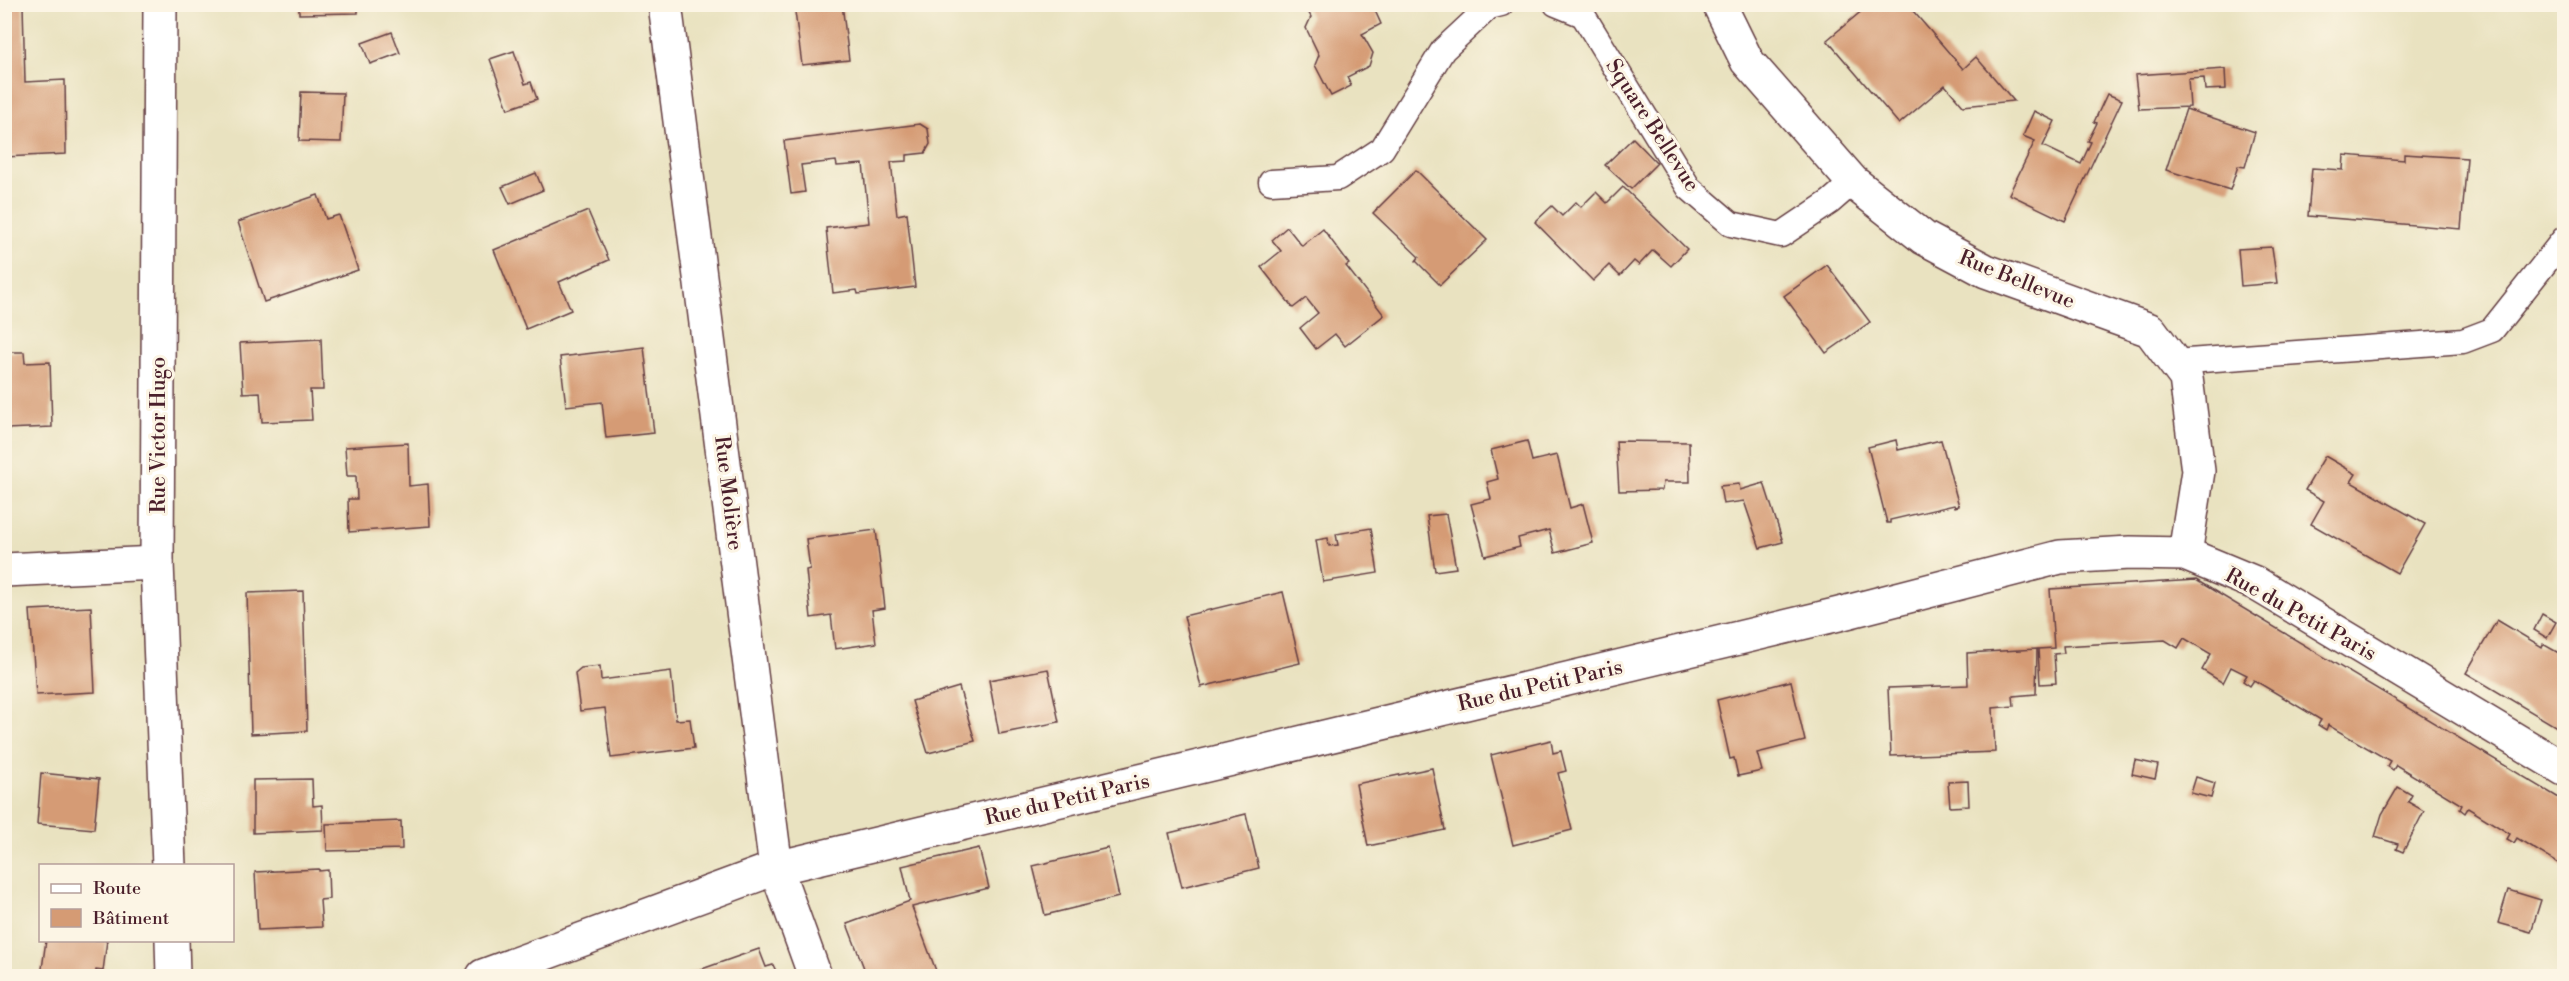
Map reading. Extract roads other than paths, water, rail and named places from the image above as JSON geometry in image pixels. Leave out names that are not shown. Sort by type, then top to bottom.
[{"type":"street","name":"Rue Victor Hugo","points":[[160,4],[157,563],[169,864]]},
{"type":"street","name":"Rue Molière","points":[[665,4],[776,868],[815,976]]},
{"type":"street","name":"Rue Bellevue","points":[[1719,4],[1748,62],[1853,182],[1924,238],[1986,271],[2150,330],[2186,378],[2198,471],[2185,554]]},
{"type":"street","name":"Rue du Petit Paris","points":[[483,976],[776,868],[1839,614],[2060,558],[2130,553],[2185,554],[2255,583],[2565,769]]},
{"type":"street","points":[[4,570],[157,563]]},
{"type":"street","points":[[172,942],[173,976]]},
{"type":"lane","points":[[1271,182],[1338,178],[1382,149],[1443,50],[1489,8],[1501,4]]},
{"type":"lane","name":"Square Bellevue","points":[[1556,4],[1583,15],[1689,188],[1731,224],[1781,235],[1830,202],[1853,182]]},
{"type":"lane","points":[[2174,362],[2463,341],[2492,330],[2565,239]]}]
